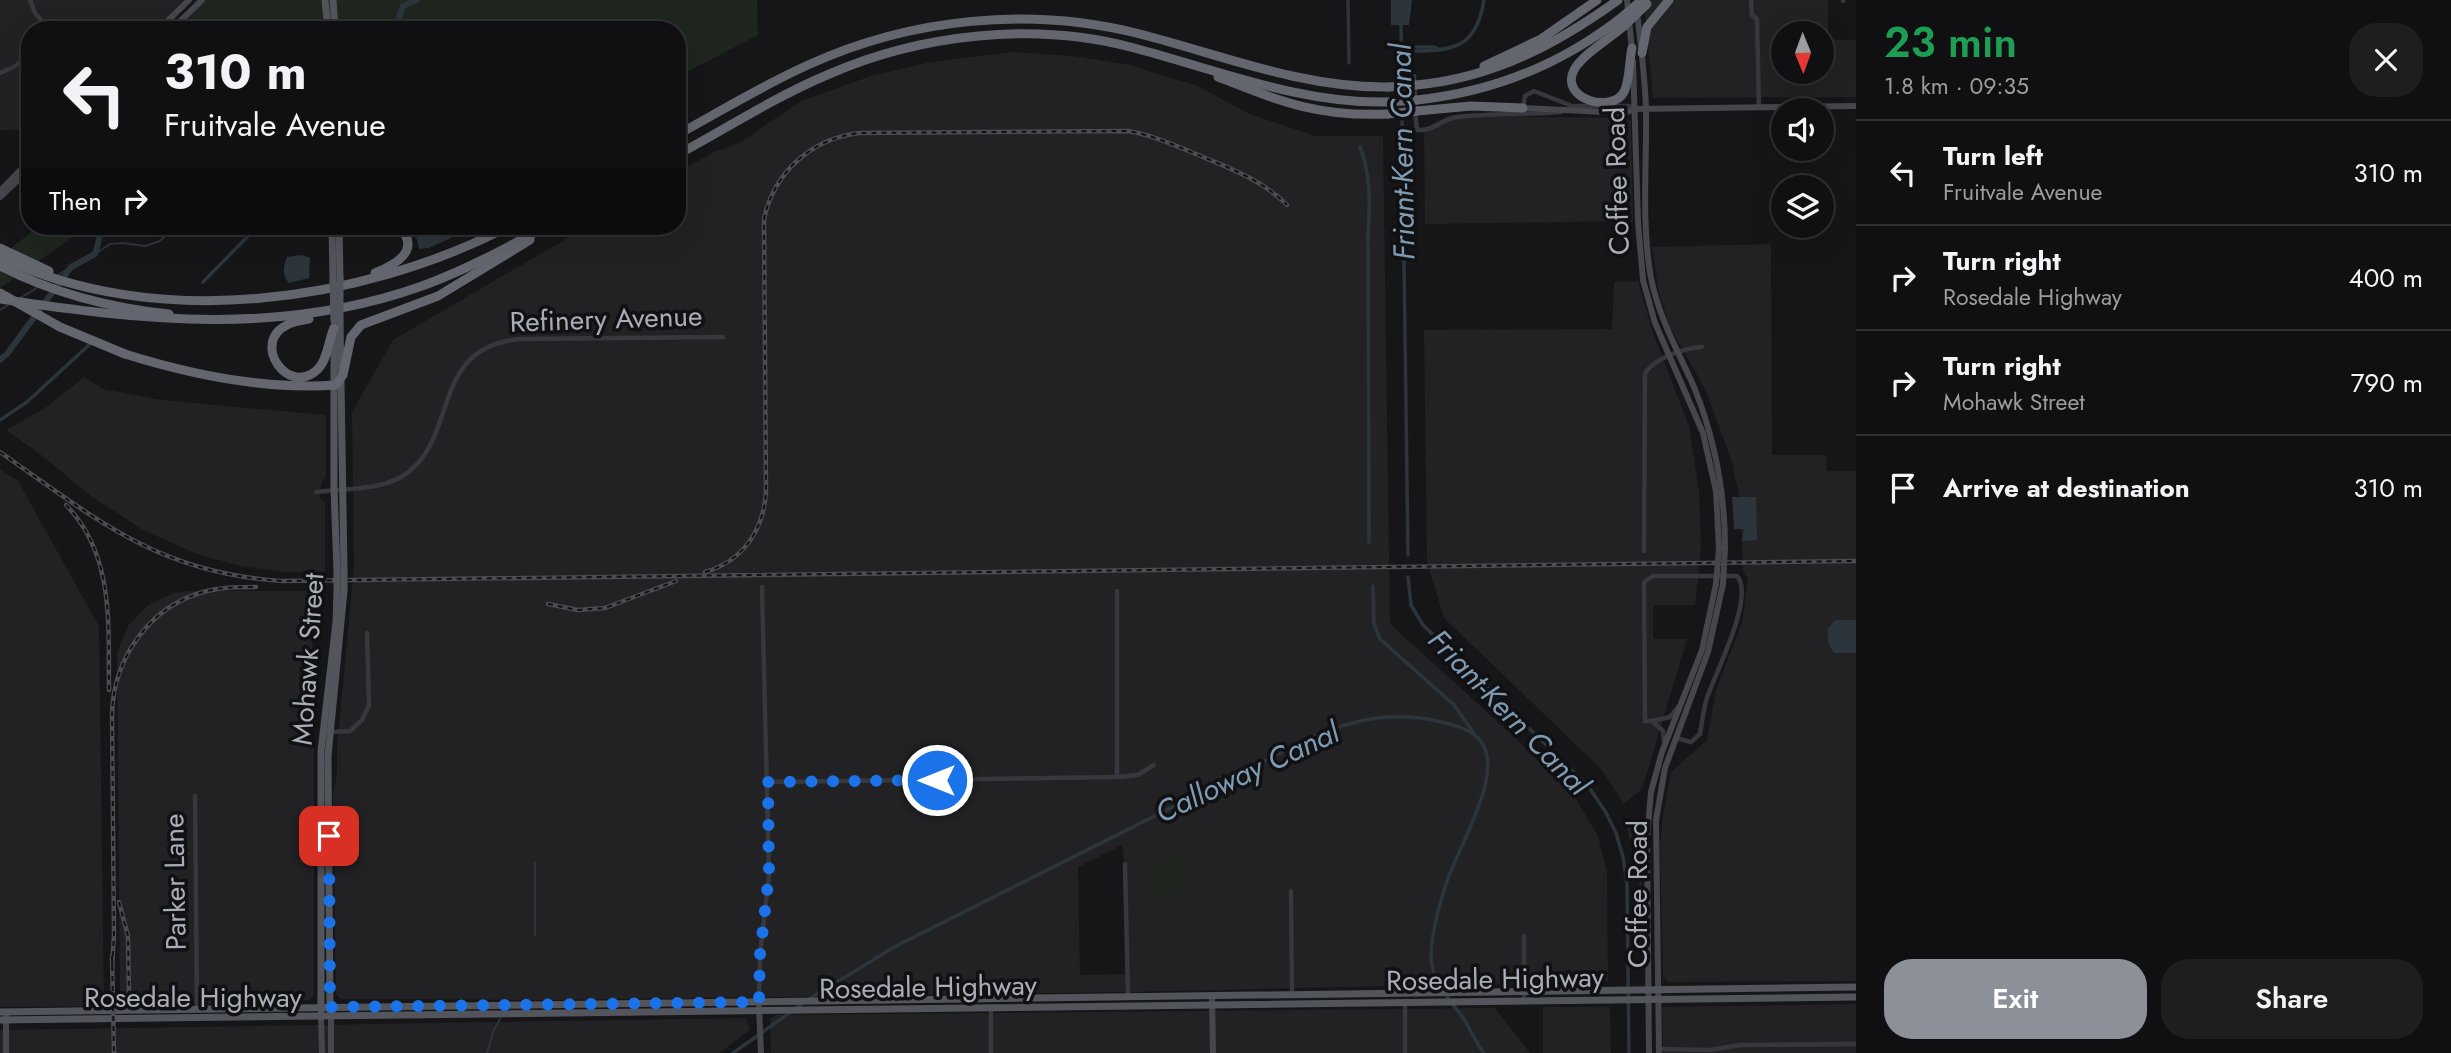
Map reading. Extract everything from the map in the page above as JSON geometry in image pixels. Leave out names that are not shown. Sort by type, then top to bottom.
[{"type":"highway","points":[[1439,82],[1444,77],[1484,66],[1513,54],[1541,39],[1597,0]]},
{"type":"highway","points":[[686,130],[780,79],[836,53],[879,39],[952,23],[1027,19],[1085,24],[1139,34],[1307,80],[1347,86],[1388,87],[1415,81],[1439,82],[1483,72],[1531,54],[1570,34],[1618,0]]},
{"type":"highway","points":[[1642,53],[1647,27],[1669,0]]},
{"type":"highway","points":[[1632,48],[1625,87],[1620,96],[1606,102],[1588,100],[1576,93],[1571,82],[1575,68],[1647,1]]},
{"type":"highway","points":[[686,150],[797,88],[827,75],[879,56],[934,43],[989,36],[1056,36],[1096,40],[1131,47],[1271,88],[1347,101],[1388,102],[1480,89],[1531,71],[1623,22]]},
{"type":"highway","points":[[1171,58],[1292,106],[1347,115],[1471,106],[1525,112]]},
{"type":"highway","points":[[287,295],[355,279],[396,264],[405,255],[405,235]]},
{"type":"highway","points":[[1,251],[59,275],[107,290],[140,295],[214,299],[287,295],[343,286],[403,270],[490,235]]},
{"type":"highway","points":[[336,323],[328,341],[325,360],[316,372],[303,377],[293,377],[277,366],[272,345],[277,333],[286,325],[371,305],[421,287],[478,263],[532,235]]},
{"type":"highway","points":[[0,293],[66,330],[125,354],[173,368],[217,377],[270,383],[337,384],[349,340],[361,325],[424,303],[448,291],[536,235]]},
{"type":"highway","points":[[0,266],[51,288],[92,301],[172,315],[269,318]]},
{"type":"highway","points":[[0,299],[79,311],[184,321],[269,318],[343,308],[421,287]]},
{"type":"main road","points":[[167,21],[189,0]]},
{"type":"main road","points":[[180,21],[202,0]]},
{"type":"main road","points":[[325,0],[327,21]]},
{"type":"main road","points":[[333,0],[334,21]]},
{"type":"main road","name":"Coffee Road","points":[[1627,0],[1636,109],[1640,262],[1651,309],[1697,416],[1709,453],[1722,548]]},
{"type":"main road","name":"Coffee Road","points":[[1636,0],[1646,109],[1649,261],[1657,302],[1704,412],[1715,452],[1724,510],[1719,584],[1708,652],[1662,780],[1656,820],[1659,1051]]},
{"type":"main road","points":[[1525,112],[1624,113],[1636,109],[1856,106]]},
{"type":"main road","points":[[0,191],[21,169]]},
{"type":"main road","points":[[0,197],[21,177]]},
{"type":"main road","points":[[1638,180],[1642,183],[1646,209]]},
{"type":"main road","name":"Mohawk Street","points":[[333,235],[336,279]]},
{"type":"main road","name":"Mohawk Street","points":[[331,1053],[329,732],[341,637],[343,489],[337,384],[338,235]]},
{"type":"main road","points":[[1640,262],[1645,265],[1652,298],[1657,302]]},
{"type":"main road","name":"Mohawk Street","points":[[337,384],[334,489],[340,571]]},
{"type":"main road","name":"Coffee Road","points":[[1649,1053],[1647,820],[1654,780],[1664,746],[1702,650],[1719,584]]},
{"type":"main road","name":"Mohawk Street","points":[[322,1053],[321,751],[340,591]]},
{"type":"main road","points":[[321,837],[324,867],[329,867]]},
{"type":"main road","name":"Rosedale Highway","points":[[1637,995],[1648,990],[1856,987]]},
{"type":"main road","name":"Rosedale Highway","points":[[3,1016],[321,1007],[759,1006],[776,1010],[934,1007],[989,1003],[1079,1006],[1292,995],[1637,995],[1658,1000],[1856,997]]},
{"type":"main road","points":[[1124,1005],[1134,1001],[1163,1001],[1169,996]]},
{"type":"main road","name":"Rosedale Highway","points":[[3,1016],[331,1017],[759,1006],[792,1001],[996,1003],[1033,1002],[1045,998],[1169,996],[1212,1000],[1358,1002],[1366,999],[1405,997]]},
{"type":"main road","points":[[1079,1006],[1088,1002],[1122,1001],[1128,997]]},
{"type":"main road","points":[[1212,1000],[1213,1053]]},
{"type":"main road","points":[[759,1006],[761,1053]]},
{"type":"main road","points":[[3,1016],[6,1053]]},
{"type":"street","points":[[30,0],[42,21]]},
{"type":"street","points":[[1751,0],[1752,15],[1757,19],[1759,108]]},
{"type":"street","points":[[0,73],[21,62]]},
{"type":"street","points":[[1415,81],[1417,130],[1436,128],[1452,117],[1525,112],[1525,96],[1534,91],[1573,106],[1629,106],[1636,109]]},
{"type":"street","name":"Refinery Avenue","points":[[316,492],[374,486],[388,482],[411,469],[430,446],[448,393],[460,370],[477,354],[499,342],[520,339],[723,337]]},
{"type":"street","points":[[1644,551],[1645,373],[1652,365],[1677,353],[1688,348],[1702,347]]},
{"type":"street","points":[[1676,737],[1691,742],[1700,734],[1706,701],[1726,653],[1739,608],[1742,586],[1737,576],[1653,576],[1644,582],[1645,721],[1670,717],[1681,702]]},
{"type":"street","points":[[759,1006],[760,955],[769,874],[762,587]]},
{"type":"street","points":[[1117,591],[1117,777]]},
{"type":"street","points":[[329,732],[350,731],[362,720],[369,705],[367,633]]},
{"type":"street","points":[[1652,721],[1663,731],[1664,746]]},
{"type":"street","points":[[768,782],[1117,777],[1138,775],[1154,765]]},
{"type":"street","name":"Parker Lane","points":[[195,796],[197,1010]]},
{"type":"street","points":[[1125,864],[1128,997]]},
{"type":"street","points":[[1291,891],[1292,995]]},
{"type":"street","points":[[1524,936],[1524,996]]},
{"type":"street","points":[[1405,997],[1405,1053]]},
{"type":"street","points":[[989,1003],[991,1053]]},
{"type":"street","points":[[1659,1051],[1710,1050],[1741,1045],[1856,1044]]},
{"type":"shaded area","points":[[0,0],[184,0],[162,21],[21,21],[21,130],[0,130]]},
{"type":"shaded area","points":[[206,0],[757,0],[758,35],[686,72],[686,21],[184,21]]},
{"type":"shaded area","points":[[1391,0],[1412,0],[1409,25],[1391,25]]},
{"type":"shaded area","points":[[1644,0],[1828,0],[1828,21],[1771,21],[1771,84],[1834,84],[1834,40],[1856,40],[1856,97],[1653,98]]},
{"type":"shaded area","points":[[1013,52],[1073,56],[1129,65],[1198,86],[1249,114],[1316,136],[1383,136],[1390,624],[1509,732],[1576,799],[1598,836],[1607,872],[1608,981],[1129,992],[547,1000],[341,999],[336,994],[333,794],[337,774],[337,748],[354,567],[352,412],[393,340],[573,235],[686,235],[686,168],[714,152],[738,144],[801,101],[871,76],[931,62]],"holes":[[[1122,845],[1125,864],[1128,974],[1080,975],[1078,867]]]},
{"type":"shaded area","points":[[1448,116],[1628,118],[1631,121],[1633,221],[1425,224],[1424,128]]},
{"type":"shaded area","points":[[28,235],[76,235],[0,288],[0,256]]},
{"type":"shaded area","points":[[457,235],[429,248],[419,249],[416,236]]},
{"type":"shaded area","points":[[1771,244],[1772,455],[1826,455],[1827,471],[1856,471],[1856,981],[1669,982],[1663,977],[1660,843],[1671,772],[1707,740],[1716,690],[1742,623],[1748,580],[1743,571],[1741,506],[1732,462],[1705,389],[1670,327],[1659,293],[1652,247]]},
{"type":"shaded area","points":[[302,255],[310,258],[309,278],[289,283],[284,271],[287,257]]},
{"type":"shaded area","points":[[1638,281],[1653,333],[1689,426],[1699,491],[1701,549],[1695,605],[1653,605],[1653,639],[1687,639],[1642,789],[1624,804],[1601,769],[1444,618],[1427,562],[1424,330],[1612,329],[1614,282]]},
{"type":"shaded area","points":[[84,377],[103,389],[161,400],[326,415],[326,477],[321,483],[320,498],[325,503],[325,572],[286,572],[241,566],[197,554],[145,531],[92,497],[6,430],[45,408]]},
{"type":"shaded area","points":[[0,469],[18,481],[99,626],[104,1006],[0,1007]]},
{"type":"shaded area","points":[[1732,497],[1756,497],[1757,540],[1742,541],[1744,529],[1734,529]]},
{"type":"shaded area","points":[[315,591],[309,727],[314,747],[314,995],[309,1000],[120,1006],[117,653],[128,626],[148,605],[174,593]]},
{"type":"shaded area","points":[[1835,620],[1856,620],[1856,653],[1834,653],[1828,643],[1828,629]]},
{"type":"shaded area","points":[[1637,824],[1642,830],[1640,965],[1639,845],[1629,839],[1627,825]]},
{"type":"shaded area","points":[[1185,852],[1186,891],[1176,891],[1167,897],[1149,897],[1148,869]]},
{"type":"shaded area","points":[[1856,1004],[1856,1053],[1663,1053],[1662,1007]]},
{"type":"shaded area","points":[[1543,1007],[1610,1007],[1611,1053],[1543,1053]]},
{"type":"shaded area","points":[[1495,1008],[1530,1053],[771,1053],[770,1019],[776,1015]]},
{"type":"shaded area","points":[[746,1018],[750,1030],[719,1053],[0,1053],[0,1030]]},
{"type":"waterway","points":[[398,21],[403,6],[417,0]]},
{"type":"waterway","points":[[1348,0],[1349,63]]},
{"type":"waterway","points":[[1416,51],[1443,49],[1463,42],[1476,27],[1484,0]]},
{"type":"waterway","name":"Friant-Kern Canal","points":[[1401,23],[1402,99]]},
{"type":"waterway","points":[[1416,47],[1438,49]]},
{"type":"waterway","name":"Friant-Kern Canal","points":[[1402,114],[1408,555]]},
{"type":"waterway","points":[[1360,147],[1368,179],[1369,201],[1369,542]]},
{"type":"waterway","points":[[0,360],[71,267],[95,254],[101,235]]},
{"type":"waterway","points":[[95,254],[110,244],[145,246],[160,241],[166,235]]},
{"type":"waterway","points":[[203,282],[249,235]]},
{"type":"waterway","points":[[58,275],[71,267]]},
{"type":"waterway","points":[[19,299],[38,287]]},
{"type":"waterway","points":[[0,310],[8,305]]},
{"type":"waterway","points":[[0,420],[27,402],[90,344]]},
{"type":"waterway","name":"Friant-Kern Canal","points":[[1408,577],[1411,605],[1423,625],[1588,786],[1616,833],[1627,884],[1629,1053]]},
{"type":"waterway","points":[[1373,586],[1374,624],[1380,639],[1454,705],[1473,732]]},
{"type":"waterway","name":"Calloway Canal","points":[[809,999],[896,946],[1308,739],[1341,726],[1374,718],[1424,718],[1462,728],[1473,734],[1482,743],[1488,763],[1482,797],[1446,884],[1431,948],[1432,967],[1439,984],[1484,1053]]},
{"type":"waterway","points":[[535,862],[535,936]]},
{"type":"waterway","name":"Calloway Canal","points":[[733,1053],[802,1004]]},
{"type":"waterway","points":[[487,1053],[500,1019]]},
{"type":"railway","points":[[705,572],[718,567],[740,552],[749,542],[761,519],[766,491],[764,219],[776,186],[786,172],[811,150],[843,136],[860,133],[1128,131],[1163,141],[1232,169],[1266,188],[1287,205]]},
{"type":"railway","points":[[0,452],[130,539],[199,567],[238,576],[282,581],[1856,561]]},
{"type":"railway","points":[[66,505],[82,525],[101,569],[108,617],[109,690]]},
{"type":"railway","points":[[548,604],[578,610],[605,608],[676,581]]},
{"type":"railway","points":[[112,966],[112,715],[119,674],[127,654],[139,637],[152,621],[168,608],[207,591],[256,587]]},
{"type":"railway","points":[[119,902],[128,936],[129,998]]},
{"type":"railway","points":[[112,956],[114,1053]]},
{"type":"route","points":[[329,836],[330,1007],[759,1002],[760,955],[769,874],[768,782],[937,780]]}]
